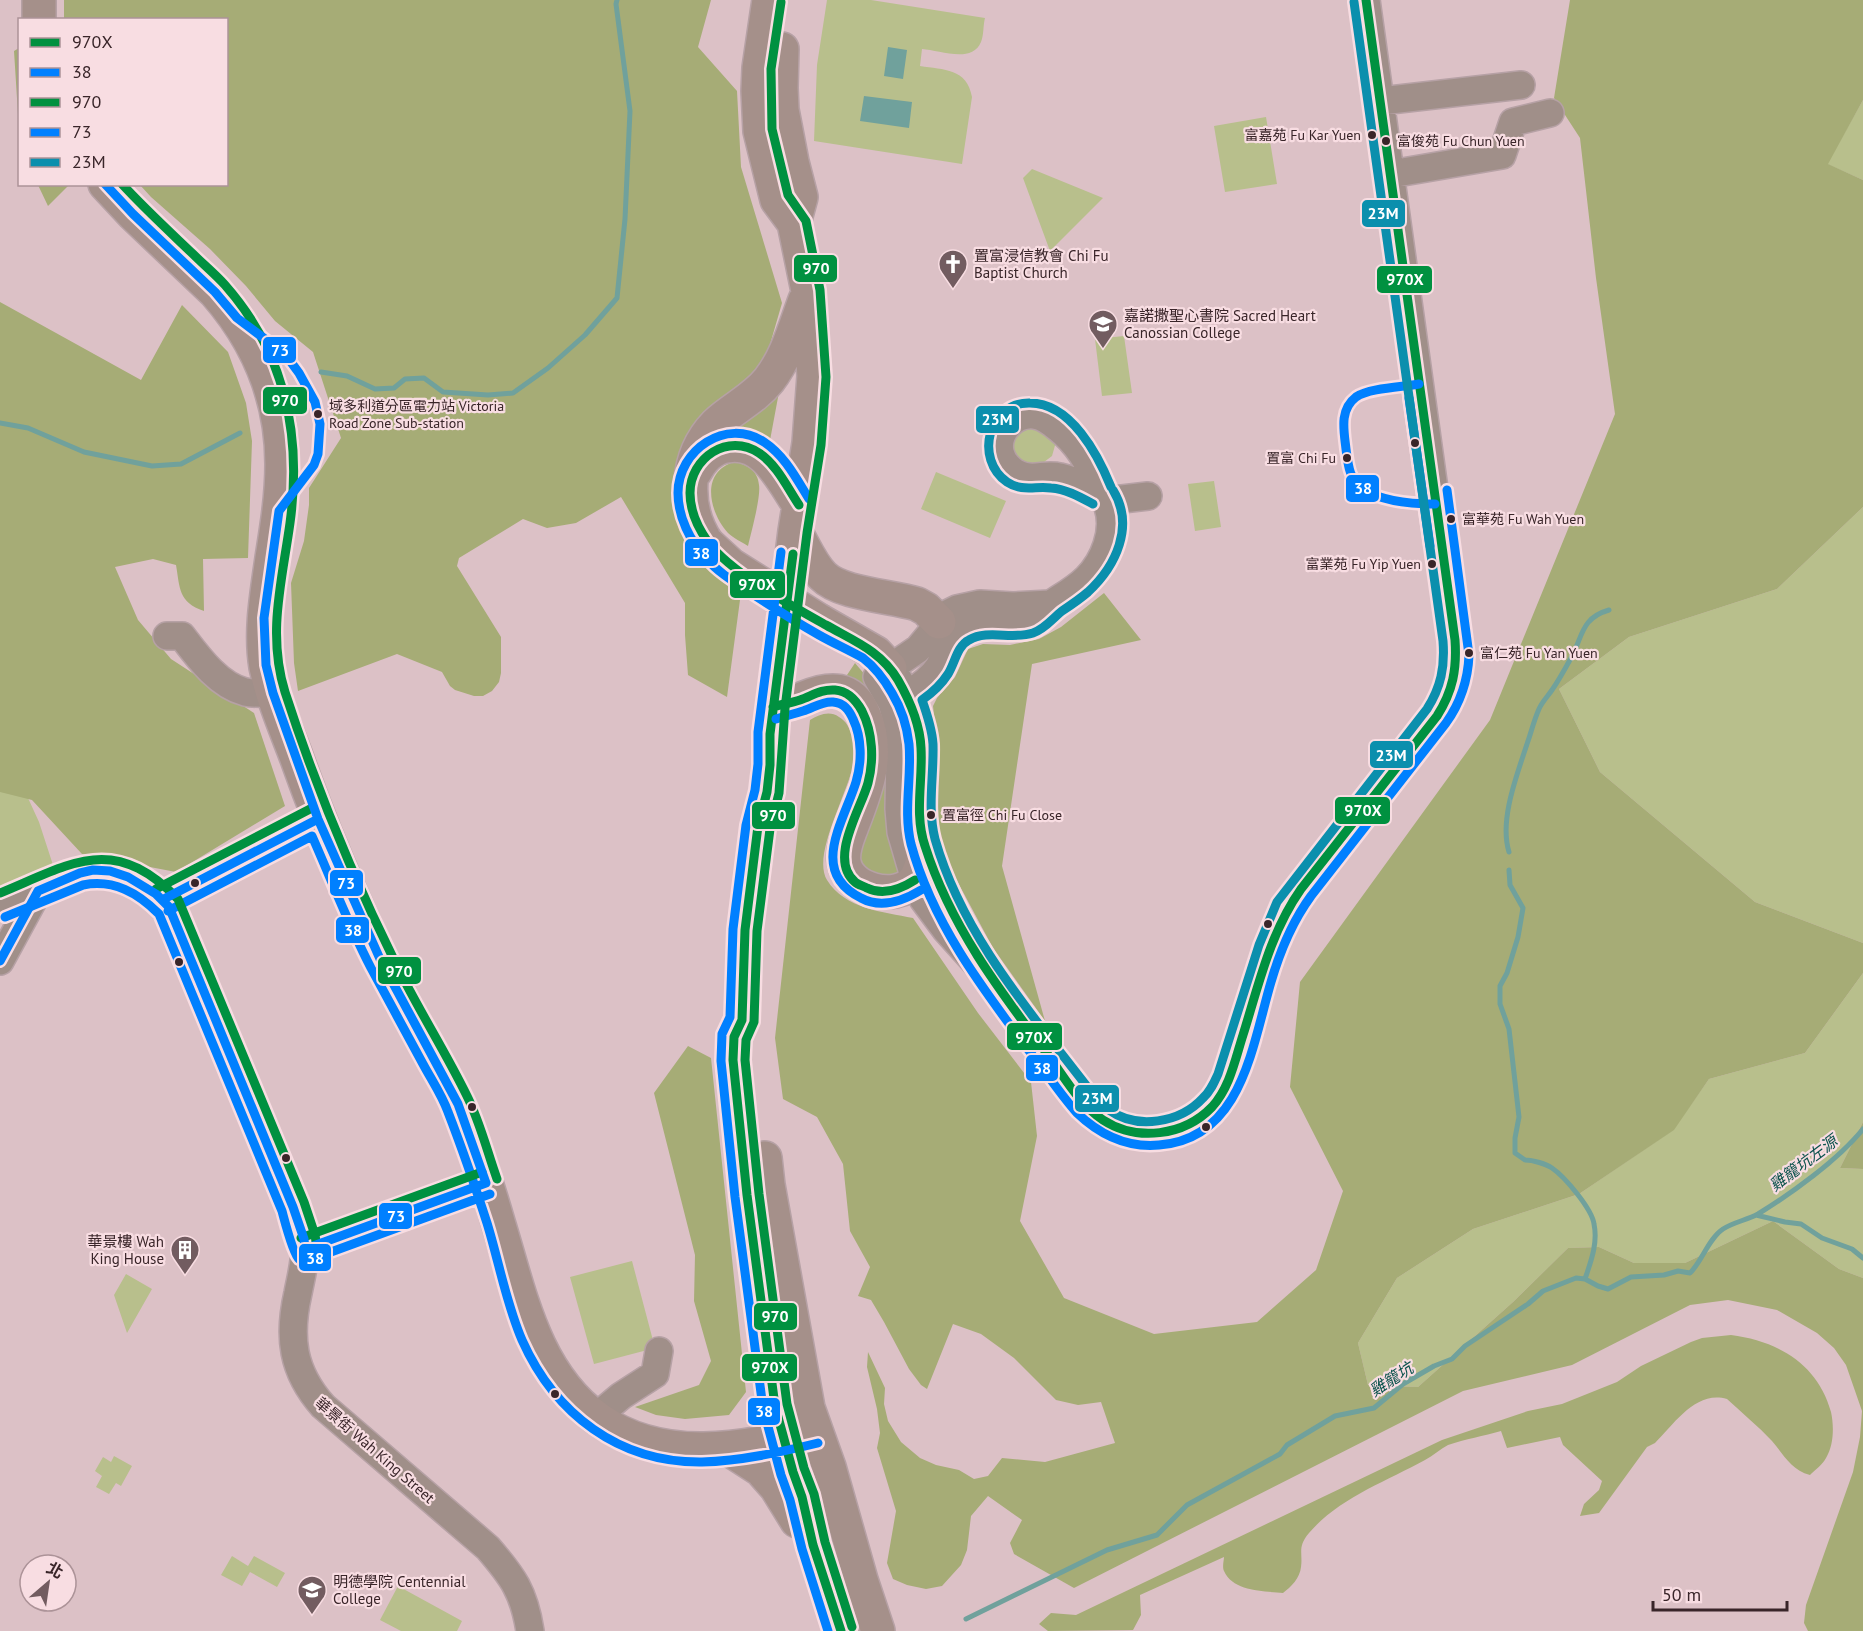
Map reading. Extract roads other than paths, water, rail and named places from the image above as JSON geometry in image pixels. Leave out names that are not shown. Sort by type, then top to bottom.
[{"type":"main road","points":[[39,0],[39,18]]},
{"type":"main road","points":[[769,0],[759,68],[760,131],[777,200],[794,223],[808,291],[814,376],[809,443],[773,707],[767,792],[758,826],[745,930],[742,1020],[734,1037],[733,1060],[745,1184],[775,1406],[829,1467],[877,1628]]},
{"type":"main road","points":[[790,0],[782,43],[781,88],[785,130],[801,197],[794,223]]},
{"type":"main road","points":[[107,186],[215,292],[237,318],[260,359],[268,380],[279,424],[282,466],[279,511],[264,618],[265,659],[273,693],[318,819],[380,959],[458,1104],[486,1183],[533,1335],[554,1374],[579,1403],[596,1417],[617,1431],[658,1446],[701,1450],[727,1448],[800,1435]]},
{"type":"main road","points":[[808,291],[786,352],[774,373],[757,393],[724,417],[709,433],[696,454],[691,482],[693,512],[701,534],[731,565],[876,653],[892,686]]},
{"type":"main road","points":[[691,482],[700,463],[713,451],[728,446],[742,445],[754,450],[768,461],[797,518],[818,571],[831,583],[849,590],[917,604],[926,609],[943,634]]},
{"type":"main road","points":[[773,707],[831,690],[848,693],[854,698],[864,713],[867,723],[872,760],[868,783],[844,849],[844,865],[858,884],[877,891],[898,890],[920,866]]},
{"type":"main road","points":[[800,1435],[802,1497],[813,1545],[841,1631]]},
{"type":"main road","points":[[727,1448],[761,1470],[776,1487],[813,1545]]},
{"type":"street","points":[[1148,496],[1104,498],[1066,478],[1046,474],[1028,477],[1018,475],[1004,462],[999,442],[1008,424],[1016,418],[1035,415],[1045,418],[1066,434],[1079,450],[1095,476],[1104,498],[1110,520],[1110,533],[1104,551],[1088,577],[1051,604],[1013,606],[980,604],[957,609],[947,614],[943,634],[918,649],[892,686],[900,749],[901,832],[920,866],[928,907],[992,981],[1083,1101],[1101,1119],[1119,1128],[1140,1134],[1163,1133],[1187,1125],[1209,1110],[1225,1089],[1270,949],[1288,908],[1446,702],[1455,680],[1455,640],[1366,0]]},
{"type":"street","points":[[1381,101],[1510,87],[1513,122],[1502,155],[1391,174]]},
{"type":"street","points":[[1513,122],[1550,113]]},
{"type":"street","points":[[1046,474],[1056,465],[1061,455],[1060,433],[1054,424]]},
{"type":"street","points":[[167,636],[182,636],[195,654],[223,682],[247,692],[273,693]]},
{"type":"street","points":[[162,900],[318,819]]},
{"type":"street","name":"華景街 Wah King Street","points":[[0,906],[80,873],[93,870],[110,871],[129,877],[144,885],[169,907],[304,1239],[303,1273],[293,1319],[293,1344],[296,1360],[308,1387],[323,1406],[488,1548],[511,1575],[526,1608],[530,1631]]},
{"type":"street","points":[[0,961],[38,891]]},
{"type":"street","points":[[305,1249],[486,1183]]},
{"type":"street","points":[[596,1417],[621,1396],[655,1374],[659,1352]]},
{"type":"water","points":[[888,47],[907,50],[903,79],[884,76]]},
{"type":"water","points":[[864,96],[912,102],[909,128],[860,121]]},
{"type":"waterway","points":[[321,372],[347,376],[375,389],[394,388],[405,379],[424,378],[443,392],[488,395],[513,393],[548,368],[585,335],[617,298],[625,219],[630,111],[617,0]]},
{"type":"waterway","points":[[0,423],[28,428],[84,452],[152,466],[181,464],[240,433]]},
{"type":"waterway","points":[[1509,852],[1506,826],[1510,798],[1537,713],[1555,686],[1588,623],[1600,613],[1609,610]]},
{"type":"waterway","points":[[1509,870],[1510,885],[1523,908],[1518,937],[1507,973],[1500,986],[1500,1004],[1509,1029],[1519,1117],[1515,1153],[1525,1160],[1552,1168],[1570,1186],[1588,1210],[1594,1224],[1595,1238],[1585,1279]]},
{"type":"waterway","name":"雞籠坑","points":[[966,1619],[1107,1550],[1157,1535],[1187,1505],[1280,1454],[1287,1445],[1335,1416],[1374,1408],[1403,1384],[1434,1366],[1452,1359],[1465,1346],[1528,1304],[1543,1291],[1576,1278],[1585,1279],[1608,1289],[1631,1277],[1664,1275],[1678,1271],[1690,1273],[1718,1233],[1758,1214],[1800,1186],[1828,1164],[1863,1129]]},
{"type":"waterway","points":[[1756,1215],[1801,1224],[1822,1238],[1852,1249],[1863,1258]]},
{"type":"place","name":"富嘉苑 Fu Kar Yuen","points":[[1372,135]]},
{"type":"place","name":"富俊苑 Fu Chun Yuen","points":[[1386,141]]},
{"type":"place","name":"置富浸信教會 Chi Fu Baptist Church","points":[[953,290]]},
{"type":"place","name":"嘉諾撒聖心書院 Sacred Heart Canossian College","points":[[1103,350]]},
{"type":"place","name":"域多利道分區電力站 Victoria Road Zone Sub-station","points":[[318,414]]},
{"type":"place","name":"置富 Chi Fu","points":[[1347,458]]},
{"type":"place","name":"富華苑 Fu Wah Yuen","points":[[1451,519]]},
{"type":"place","name":"富業苑 Fu Yip Yuen","points":[[1432,564]]},
{"type":"place","name":"富仁苑 Fu Yan Yuen","points":[[1469,653]]},
{"type":"place","name":"置富徑 Chi Fu Close","points":[[931,815]]},
{"type":"place","name":"華景樓 Wah King House","points":[[185,1276]]},
{"type":"place","name":"明德學院 Centennial College","points":[[312,1616]]},
{"type":"water label","name":"雞籠坑左源","points":[[1803,1163]]}]
